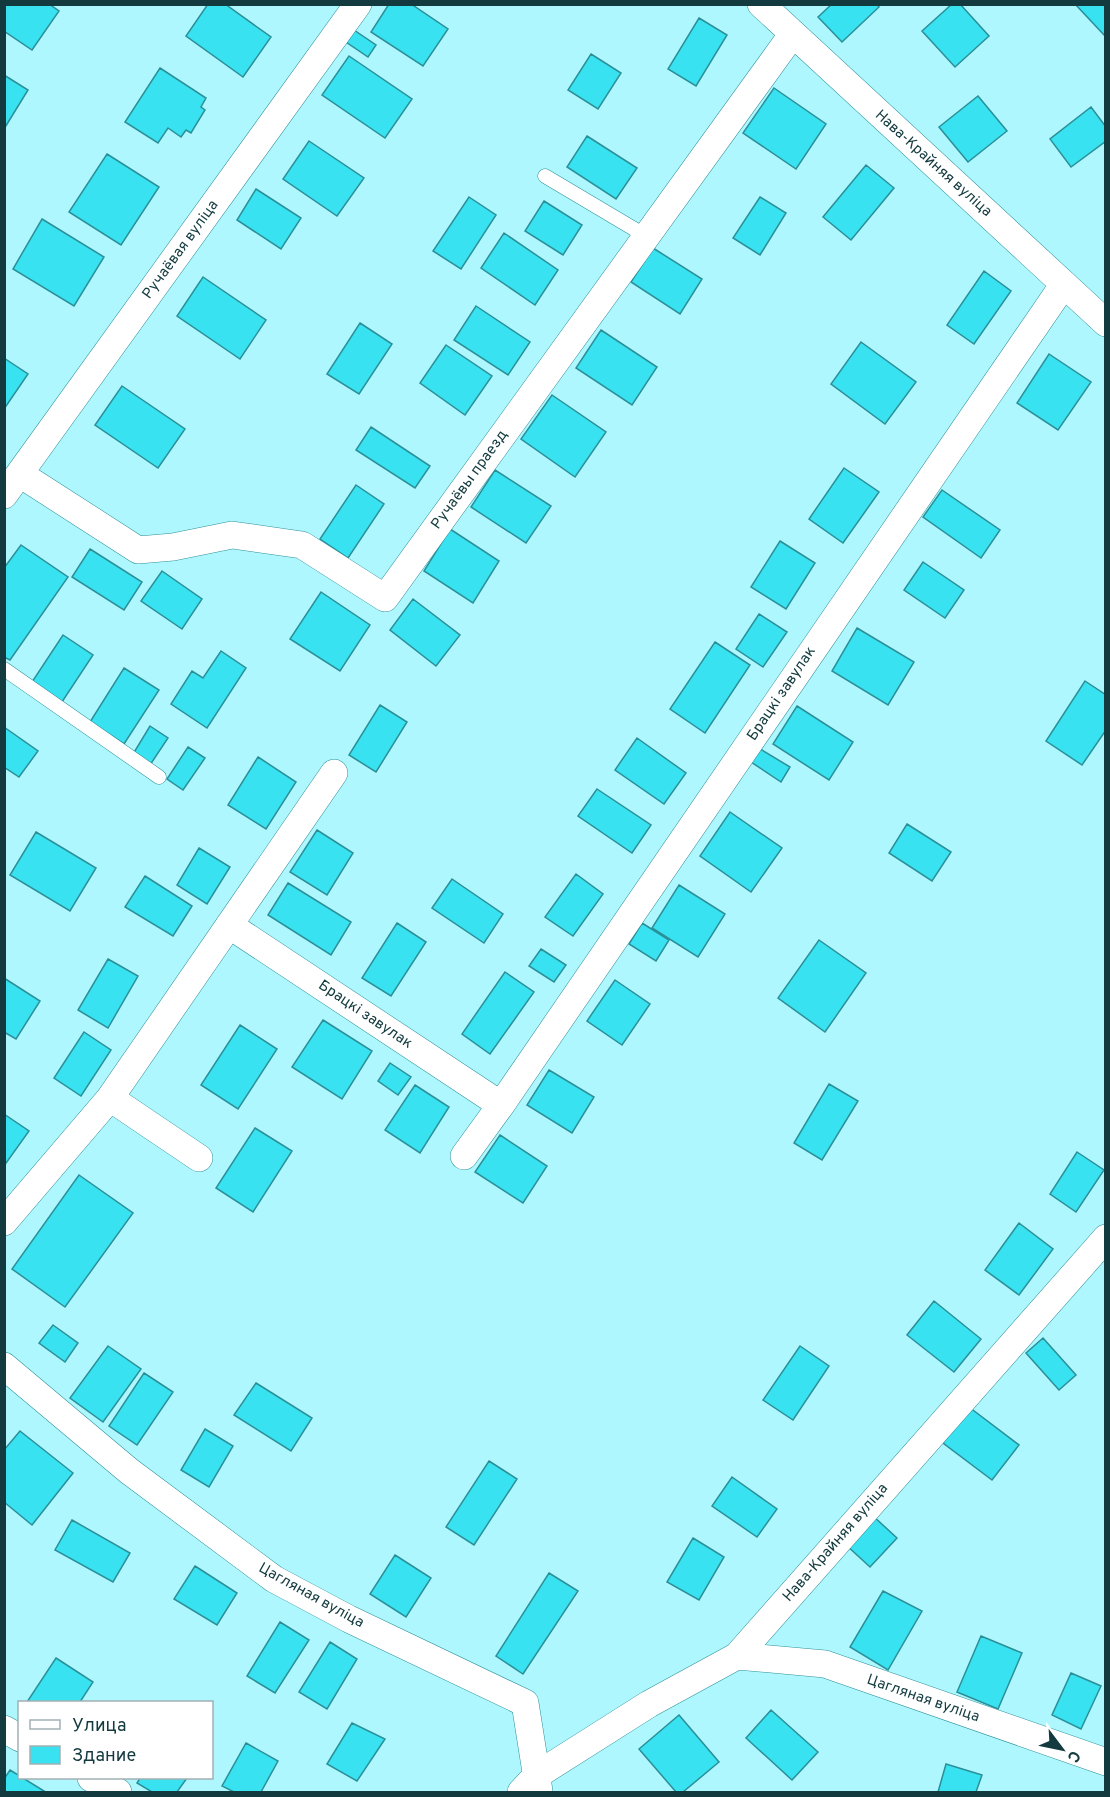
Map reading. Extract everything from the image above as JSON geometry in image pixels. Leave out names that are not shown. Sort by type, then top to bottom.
[{"type":"street","name":"Ручаёвая вуліца","points":[[12,484],[358,4]]},
{"type":"street","name":"Нава-Крайняя вуліца","points":[[761,4],[1106,323]]},
{"type":"street","name":"Ручаёвы праезд","points":[[12,484],[138,550],[173,547],[232,535],[302,545],[385,598],[792,35]]},
{"type":"street","name":"Брацкі завулак","points":[[464,1156],[1064,284]]},
{"type":"street","points":[[4,1222],[110,1098],[334,773]]},
{"type":"street","name":"Брацкі завулак","points":[[229,925],[501,1105]]},
{"type":"street","points":[[110,1098],[199,1158]]},
{"type":"street","name":"Нава-Крайняя вуліца","points":[[532,1787],[649,1704],[736,1656],[1106,1238]]},
{"type":"street","name":"Цагляная вуліца","points":[[4,1366],[129,1471],[274,1579],[349,1619],[525,1703],[532,1787]]},
{"type":"street","name":"Цагляная вуліца","points":[[736,1656],[825,1664],[1106,1762]]},
{"type":"street","points":[[4,1729],[18,1736]]},
{"type":"street","points":[[93,1779],[118,1792]]},
{"type":"lane","points":[[545,176],[646,236]]},
{"type":"lane","points":[[4,669],[159,777]]},
{"type":"building","points":[[4,4],[49,4],[59,11],[32,50],[4,31]]},
{"type":"building","points":[[208,4],[225,4],[271,37],[243,77],[186,36]]},
{"type":"building","points":[[389,4],[411,4],[448,29],[423,66],[371,32]]},
{"type":"building","points":[[832,4],[877,4],[879,7],[842,42],[818,17]]},
{"type":"building","points":[[952,4],[960,4],[989,36],[955,67],[922,31]]},
{"type":"building","points":[[1075,4],[1106,4],[1106,37]]},
{"type":"building","points":[[699,18],[727,35],[696,86],[668,69]]},
{"type":"building","points":[[354,30],[376,45],[368,57],[346,42]]},
{"type":"building","points":[[591,54],[621,73],[598,109],[568,90]]},
{"type":"building","points":[[349,56],[412,99],[385,138],[322,95]]},
{"type":"building","points":[[160,68],[206,98],[201,107],[205,110],[191,133],[186,130],[181,137],[168,128],[158,143],[125,122]]},
{"type":"building","points":[[4,75],[28,90],[4,129]]},
{"type":"building","points":[[774,88],[826,124],[796,169],[743,133]]},
{"type":"building","points":[[978,96],[1007,131],[968,162],[939,127]]},
{"type":"building","points":[[1091,107],[1106,127],[1106,141],[1071,167],[1050,139]]},
{"type":"building","points":[[587,136],[637,168],[616,199],[567,167]]},
{"type":"building","points":[[309,141],[364,178],[337,216],[283,179]]},
{"type":"building","points":[[107,154],[159,187],[121,245],[69,212]]},
{"type":"building","points":[[866,165],[894,188],[851,240],[823,217]]},
{"type":"building","points":[[256,189],[301,218],[281,249],[237,220]]},
{"type":"building","points":[[469,197],[496,215],[461,269],[433,251]]},
{"type":"building","points":[[760,197],[786,213],[760,255],[733,238]]},
{"type":"building","points":[[544,201],[582,225],[563,255],[525,231]]},
{"type":"building","points":[[42,219],[104,257],[74,306],[13,269]]},
{"type":"building","points":[[504,233],[558,270],[535,305],[481,268]]},
{"type":"building","points":[[653,248],[702,279],[680,314],[631,282]]},
{"type":"building","points":[[984,271],[1011,291],[974,344],[947,325]]},
{"type":"building","points":[[203,277],[266,320],[240,359],[177,316]]},
{"type":"building","points":[[476,306],[530,342],[508,375],[454,340]]},
{"type":"building","points":[[360,323],[392,344],[359,394],[327,374]]},
{"type":"building","points":[[601,330],[657,367],[632,405],[576,368]]},
{"type":"building","points":[[861,342],[916,382],[885,424],[831,384]]},
{"type":"building","points":[[446,345],[492,376],[465,415],[420,383]]},
{"type":"building","points":[[1049,354],[1091,382],[1058,430],[1017,403]]},
{"type":"building","points":[[4,358],[28,374],[4,409]]},
{"type":"building","points":[[122,386],[185,429],[158,468],[95,425]]},
{"type":"building","points":[[552,395],[606,432],[575,477],[521,439]]},
{"type":"building","points":[[371,427],[430,466],[415,488],[356,450]]},
{"type":"building","points":[[844,468],[879,492],[843,543],[809,519]]},
{"type":"building","points":[[495,470],[551,506],[526,543],[471,507]]},
{"type":"building","points":[[356,485],[384,504],[348,558],[320,539]]},
{"type":"building","points":[[942,490],[1000,530],[981,558],[923,517]]},
{"type":"building","points":[[450,529],[499,561],[473,603],[424,571]]},
{"type":"building","points":[[780,541],[815,563],[786,609],[751,587]]},
{"type":"building","points":[[21,545],[68,577],[10,660],[4,657],[4,568]]},
{"type":"building","points":[[90,549],[142,582],[124,610],[72,577]]},
{"type":"building","points":[[923,562],[964,590],[945,618],[904,590]]},
{"type":"building","points":[[162,571],[202,599],[182,629],[141,601]]},
{"type":"building","points":[[321,592],[370,625],[340,671],[290,639]]},
{"type":"building","points":[[413,599],[460,635],[436,666],[390,630]]},
{"type":"building","points":[[759,614],[787,632],[763,667],[736,649]]},
{"type":"building","points":[[857,628],[914,662],[888,705],[832,671]]},
{"type":"building","points":[[63,635],[93,655],[60,705],[30,685]]},
{"type":"building","points":[[715,642],[750,665],[705,733],[670,709]]},
{"type":"building","points":[[221,651],[246,668],[207,728],[171,704],[192,671],[203,678]]},
{"type":"building","points":[[124,668],[159,690],[124,744],[90,722]]},
{"type":"building","points":[[1085,681],[1106,695],[1106,730],[1082,765],[1046,741]]},
{"type":"building","points":[[380,705],[407,722],[376,772],[349,755]]},
{"type":"building","points":[[797,706],[853,742],[829,780],[773,744]]},
{"type":"building","points":[[150,726],[168,738],[150,765],[133,754]]},
{"type":"building","points":[[4,727],[38,751],[19,777],[4,767]]},
{"type":"building","points":[[637,738],[686,773],[664,804],[615,770]]},
{"type":"building","points":[[188,747],[205,758],[183,790],[167,779]]},
{"type":"building","points":[[757,747],[790,767],[781,782],[748,760]]},
{"type":"building","points":[[258,757],[296,782],[266,829],[228,805]]},
{"type":"building","points":[[597,789],[651,825],[632,853],[578,816]]},
{"type":"building","points":[[730,812],[782,848],[751,892],[700,856]]},
{"type":"building","points":[[907,824],[951,852],[932,881],[889,853]]},
{"type":"building","points":[[317,830],[353,853],[327,895],[290,872]]},
{"type":"building","points":[[36,832],[96,868],[70,911],[10,875]]},
{"type":"building","points":[[199,848],[230,867],[207,904],[177,885]]},
{"type":"building","points":[[576,874],[603,894],[573,936],[545,917]]},
{"type":"building","points":[[145,876],[192,906],[173,936],[125,907]]},
{"type":"building","points":[[452,879],[503,914],[484,943],[432,908]]},
{"type":"building","points":[[288,883],[351,922],[331,955],[268,915]]},
{"type":"building","points":[[679,885],[725,914],[698,957],[652,928]]},
{"type":"building","points":[[397,923],[426,942],[391,996],[362,978]]},
{"type":"building","points":[[642,923],[669,940],[656,961],[629,944]]},
{"type":"building","points":[[819,940],[866,973],[825,1032],[778,998]]},
{"type":"building","points":[[541,949],[566,965],[554,982],[529,966]]},
{"type":"building","points":[[108,959],[138,976],[108,1028],[78,1010]]},
{"type":"building","points":[[505,972],[534,992],[490,1054],[462,1034]]},
{"type":"building","points":[[4,978],[40,1001],[16,1039],[4,1032]]},
{"type":"building","points":[[615,980],[650,1004],[622,1045],[587,1021]]},
{"type":"building","points":[[323,1020],[372,1051],[342,1099],[292,1067]]},
{"type":"building","points":[[240,1025],[277,1049],[238,1109],[201,1085]]},
{"type":"building","points":[[84,1032],[111,1050],[81,1096],[54,1078]]},
{"type":"building","points":[[390,1063],[411,1077],[398,1095],[378,1081]]},
{"type":"building","points":[[549,1070],[594,1097],[572,1133],[527,1105]]},
{"type":"building","points":[[829,1084],[858,1101],[822,1160],[794,1143]]},
{"type":"building","points":[[415,1085],[449,1107],[420,1153],[385,1130]]},
{"type":"building","points":[[4,1114],[29,1131],[4,1166]]},
{"type":"building","points":[[255,1128],[292,1151],[253,1212],[216,1188]]},
{"type":"building","points":[[500,1135],[547,1166],[523,1203],[475,1172]]},
{"type":"building","points":[[1077,1152],[1104,1170],[1076,1212],[1050,1194]]},
{"type":"building","points":[[79,1175],[133,1213],[65,1307],[12,1269]]},
{"type":"building","points":[[1019,1223],[1053,1249],[1019,1295],[985,1270]]},
{"type":"building","points":[[934,1301],[981,1339],[954,1372],[907,1335]]},
{"type":"building","points":[[53,1325],[78,1343],[65,1362],[39,1343]]},
{"type":"building","points":[[1043,1338],[1076,1375],[1059,1390],[1026,1353]]},
{"type":"building","points":[[108,1346],[141,1369],[103,1422],[70,1398]]},
{"type":"building","points":[[800,1346],[829,1366],[793,1420],[763,1400]]},
{"type":"building","points":[[144,1373],[173,1392],[137,1445],[109,1426]]},
{"type":"building","points":[[256,1383],[312,1418],[291,1451],[234,1415]]},
{"type":"building","points":[[969,1407],[1019,1445],[992,1480],[943,1443]]},
{"type":"building","points":[[205,1429],[233,1446],[209,1487],[181,1470]]},
{"type":"building","points":[[20,1431],[73,1473],[32,1525],[4,1502],[4,1450]]},
{"type":"building","points":[[489,1461],[517,1479],[474,1545],[446,1527]]},
{"type":"building","points":[[732,1477],[777,1509],[757,1537],[712,1506]]},
{"type":"building","points":[[872,1515],[897,1538],[870,1567],[845,1544]]},
{"type":"building","points":[[72,1520],[130,1553],[113,1582],[55,1550]]},
{"type":"building","points":[[693,1538],[724,1557],[699,1600],[667,1582]]},
{"type":"building","points":[[395,1555],[431,1578],[406,1617],[370,1594]]},
{"type":"building","points":[[195,1566],[237,1593],[217,1625],[174,1599]]},
{"type":"building","points":[[549,1573],[578,1591],[523,1674],[496,1656]]},
{"type":"building","points":[[883,1591],[922,1611],[888,1670],[850,1647]]},
{"type":"building","points":[[280,1622],[309,1640],[275,1693],[247,1676]]},
{"type":"building","points":[[981,1636],[1022,1653],[998,1709],[957,1692]]},
{"type":"building","points":[[330,1642],[357,1659],[327,1709],[299,1692]]},
{"type":"building","points":[[56,1658],[93,1682],[81,1701],[28,1701]]},
{"type":"building","points":[[1071,1673],[1101,1686],[1081,1729],[1052,1715]]},
{"type":"building","points":[[771,1710],[818,1752],[792,1780],[746,1738]]},
{"type":"building","points":[[679,1715],[719,1762],[683,1792],[676,1792],[639,1749]]},
{"type":"building","points":[[352,1723],[385,1739],[357,1781],[327,1764]]},
{"type":"building","points":[[246,1743],[278,1761],[261,1792],[234,1792],[222,1786]]},
{"type":"building","points":[[946,1764],[982,1775],[976,1792],[938,1792]]},
{"type":"building","points":[[10,1770],[18,1775],[18,1779],[25,1779],[44,1791],[4,1792],[4,1779]]},
{"type":"building","points":[[139,1779],[186,1779],[177,1792],[152,1792],[137,1783]]}]
